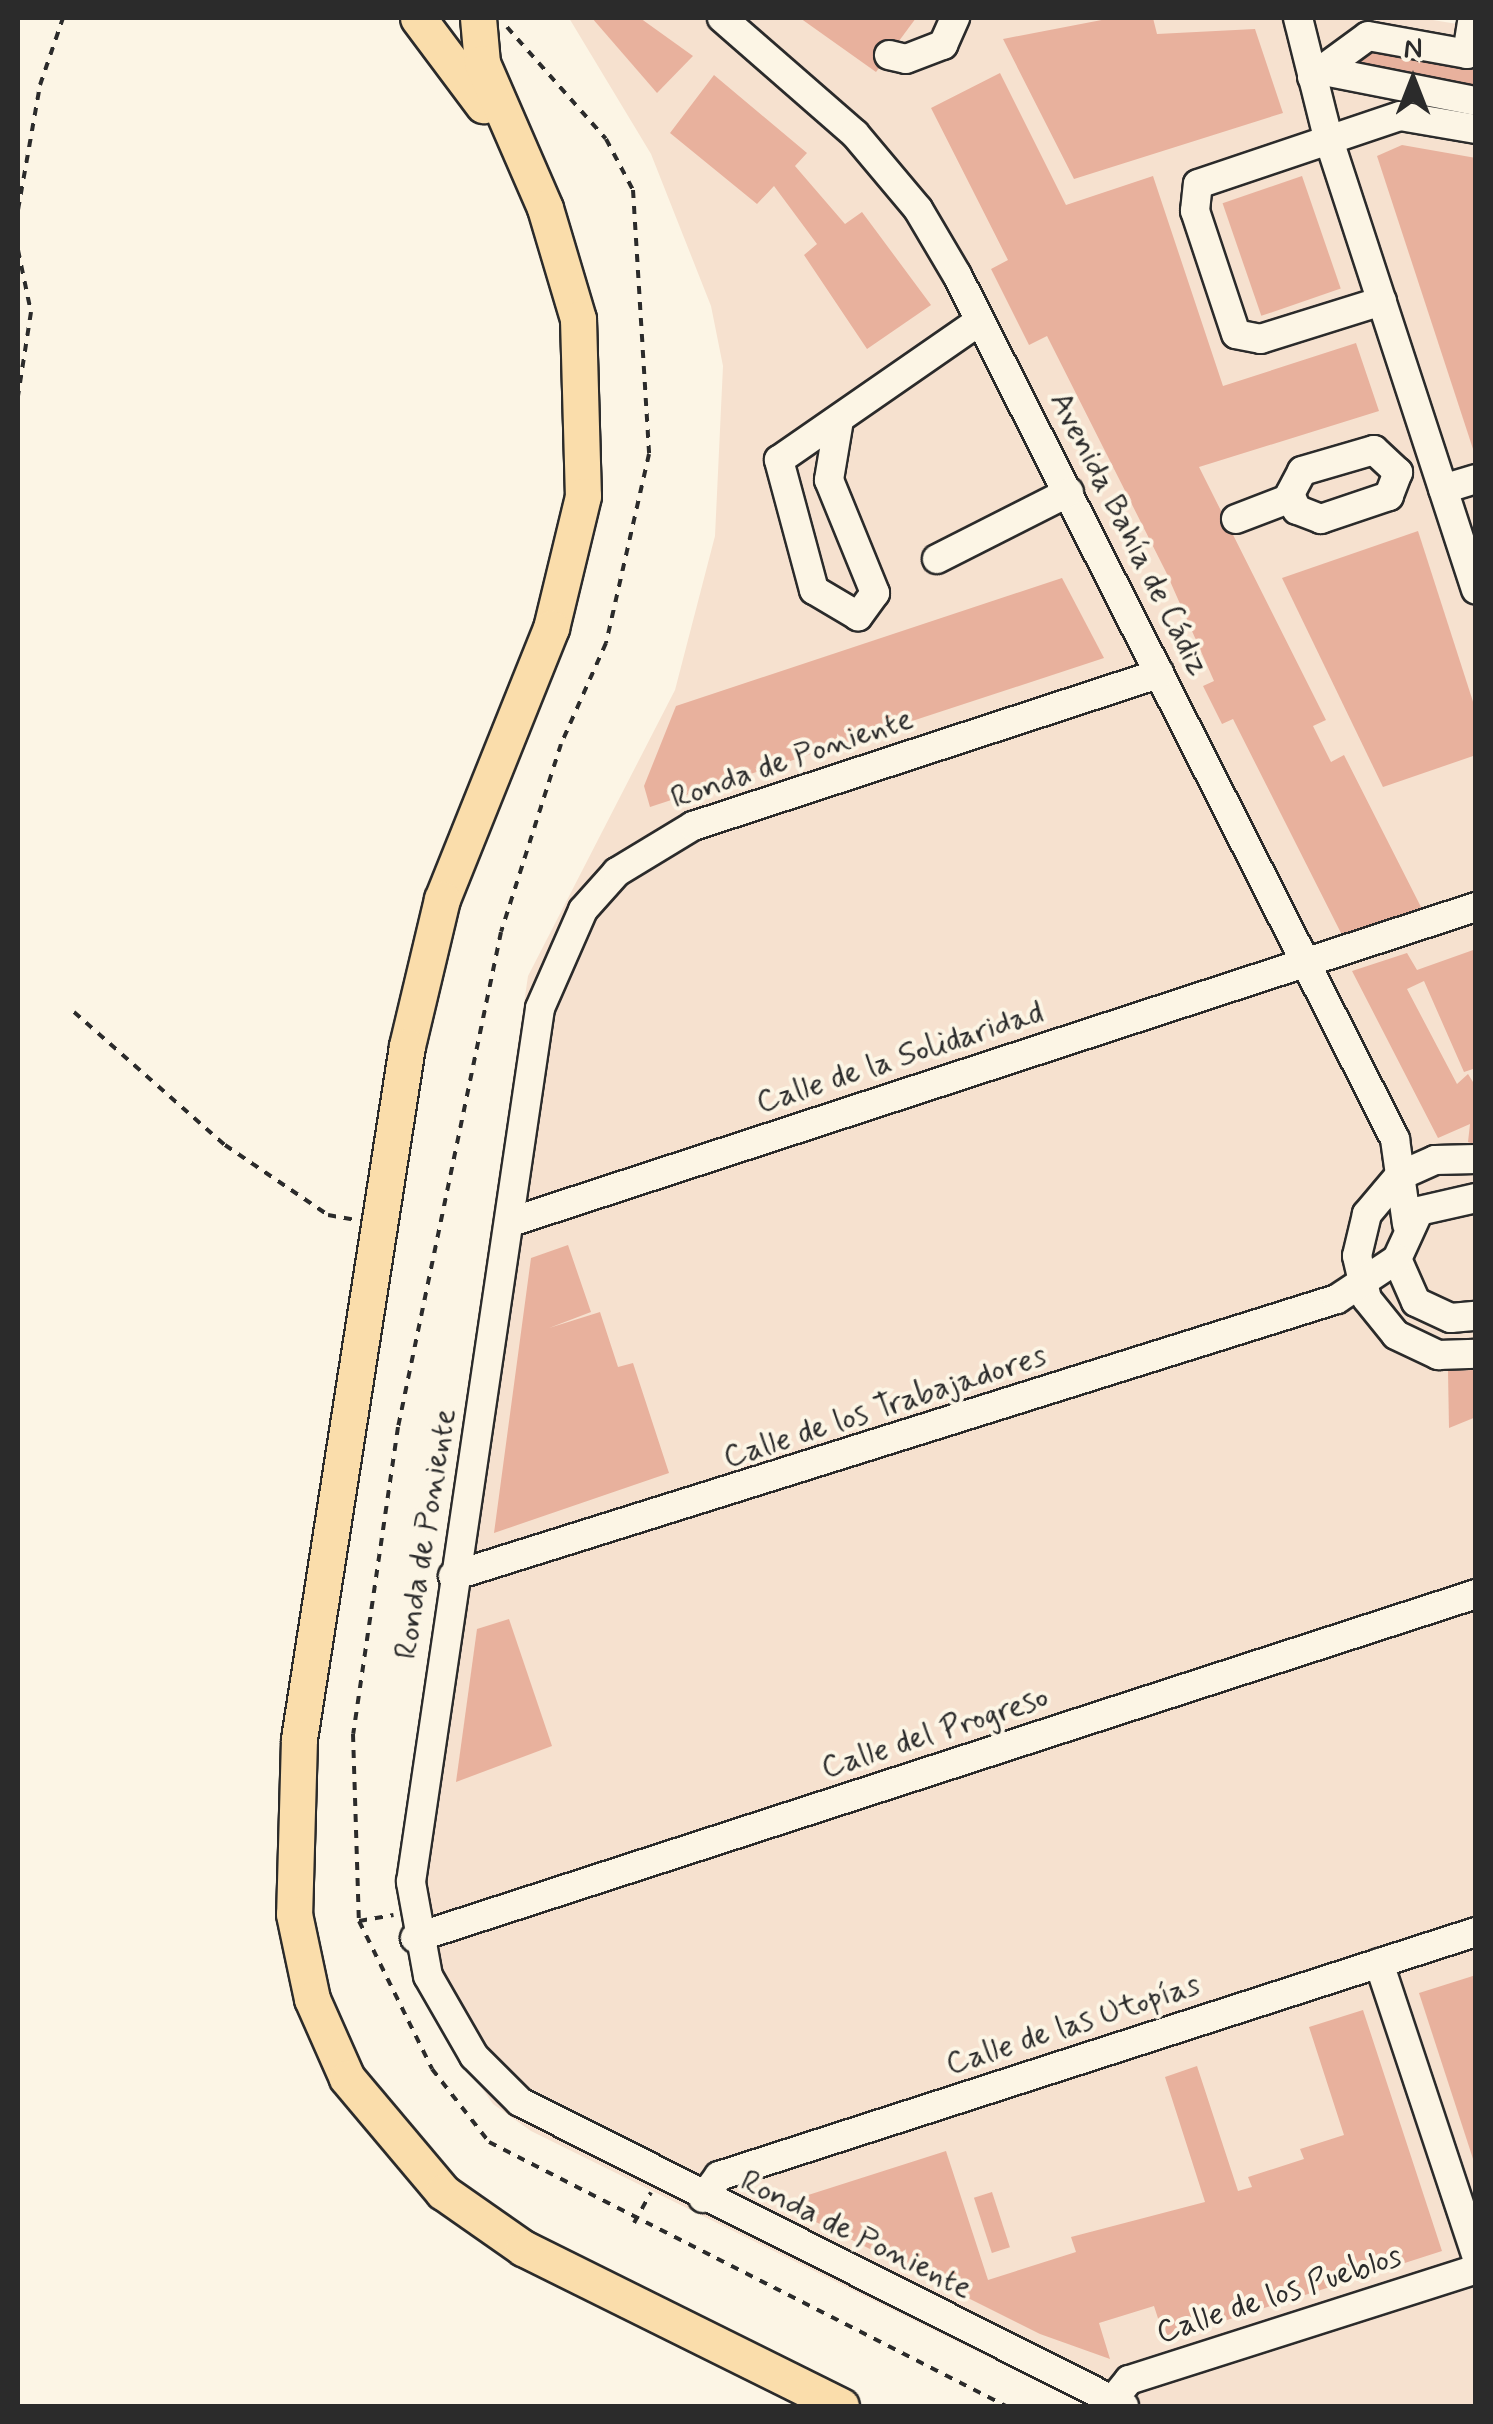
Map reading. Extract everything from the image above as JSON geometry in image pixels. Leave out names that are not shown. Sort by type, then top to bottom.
[{"type":"main road","points":[[418,18],[518,149]]},
{"type":"main road","points":[[478,18],[482,63],[518,149],[578,319],[583,496],[551,628],[428,950],[380,1223],[292,1805],[294,1914],[328,2041],[405,2156],[482,2222],[841,2406]]},
{"type":"street","name":"Avenida Bahía de Cádiz","points":[[722,18],[856,134],[918,209],[1070,492],[1395,1138],[1406,1224]]},
{"type":"street","points":[[888,55],[906,59],[943,45],[955,18]]},
{"type":"street","points":[[1298,18],[1320,74],[1328,137],[1476,590]]},
{"type":"street","points":[[1320,74],[1368,36],[1471,54],[1473,18]]},
{"type":"street","points":[[1320,74],[1476,101]]},
{"type":"street","points":[[1382,302],[1262,338],[1236,334],[1194,211],[1205,177],[1400,116],[1476,129]]},
{"type":"street","points":[[838,420],[829,480],[862,578],[875,593],[858,616],[814,590],[777,477],[784,453],[980,321]]},
{"type":"street","points":[[1236,519],[1292,498],[1302,471],[1364,451],[1382,452],[1397,467]]},
{"type":"street","points":[[1397,467],[1433,456]]},
{"type":"street","points":[[1292,498],[1304,516],[1321,519],[1389,496],[1397,467]]},
{"type":"street","points":[[1443,490],[1476,479]]},
{"type":"street","points":[[937,559],[1070,492]]},
{"type":"street","name":"Ronda de Poniente","points":[[1118,2404],[546,2120],[500,2083],[444,2010],[414,1925],[416,1818],[514,1221],[540,1008],[583,910],[617,872],[693,826],[1160,673]]},
{"type":"street","name":"Calle de la Solidaridad","points":[[514,1221],[1476,907]]},
{"type":"street","name":"Avenida Bahía de Cádiz","points":[[1395,1138],[1474,1198]]},
{"type":"street","points":[[1476,1159],[1425,1162],[1398,1176],[1362,1227],[1355,1295],[1409,1344],[1476,1354]]},
{"type":"street","points":[[1474,1198],[1436,1200],[1406,1224],[1397,1258],[1416,1302],[1463,1317],[1476,1345]]},
{"type":"street","name":"Calle de los Trabajadores","points":[[1355,1295],[1397,1258]]},
{"type":"street","name":"Calle de los Trabajadores","points":[[453,1576],[1355,1295],[1416,1302]]},
{"type":"street","name":"Calle del Progreso","points":[[414,1925],[1476,1594]]},
{"type":"street","name":"Calle de las Utopías","points":[[702,2198],[719,2176],[1476,1932]]},
{"type":"street","points":[[1379,1963],[1476,2254]]},
{"type":"street","name":"Calle de los Pueblos","points":[[1118,2404],[1129,2380],[1476,2268]]},
{"type":"path","points":[[18,210],[40,85],[64,18]]},
{"type":"path","points":[[495,18],[606,139],[633,190],[648,454],[606,643],[560,744],[501,932],[398,1427],[353,1734],[359,1921],[432,2069],[470,2122],[541,2176],[1006,2406]]},
{"type":"path","points":[[18,250],[31,312],[18,396]]},
{"type":"path","points":[[74,1012],[224,1145],[328,1215],[380,1223]]},
{"type":"path","points":[[359,1921],[414,1925]]},
{"type":"path","points":[[634,2223],[660,2176]]},
{"type":"shaded area","points":[[569,18],[1421,18],[1475,27],[1475,2406],[1087,2406],[531,2131],[493,2104],[456,2051],[410,1959],[402,1901],[418,1724],[528,976],[675,690],[715,536],[723,366],[711,306],[651,154]]},
{"type":"building","points":[[592,18],[640,18],[693,56],[657,93]]},
{"type":"building","points":[[800,18],[916,18],[876,72]]},
{"type":"building","points":[[1112,18],[1153,18],[1157,34],[1255,29],[1283,113],[1074,179],[1003,39]]},
{"type":"building","points":[[1346,39],[1476,68],[1476,90],[1340,64]]},
{"type":"building","points":[[1000,73],[1066,205],[1153,176],[1223,386],[1356,343],[1379,411],[1199,467],[1326,720],[1313,726],[1331,762],[1344,755],[1423,911],[1343,937],[1233,719],[1222,724],[1203,686],[1214,681],[1166,572],[1047,336],[1029,345],[991,269],[1008,260],[931,108]]},
{"type":"building","points":[[714,75],[807,153],[795,166],[845,224],[862,212],[931,305],[867,349],[804,255],[817,244],[774,186],[757,204],[670,133]]},
{"type":"building","points":[[1402,145],[1476,158],[1473,449],[1377,156]]},
{"type":"building","points":[[1302,176],[1341,289],[1261,316],[1223,203]]},
{"type":"building","points":[[1418,531],[1476,711],[1476,755],[1383,787],[1282,578]]},
{"type":"building","points":[[1062,578],[1104,658],[650,807],[644,786],[676,706]]},
{"type":"building","points":[[1476,949],[1476,1068],[1464,1072],[1424,981],[1407,989],[1457,1084],[1468,1074],[1473,1082],[1476,1145],[1468,1142],[1470,1124],[1438,1138],[1352,971],[1407,953],[1417,970]]},
{"type":"building","points":[[568,1245],[591,1312],[549,1328],[600,1312],[618,1367],[633,1363],[669,1473],[494,1533],[531,1258]]},
{"type":"building","points":[[1474,1370],[1476,1417],[1449,1428],[1448,1371]]},
{"type":"building","points":[[509,1619],[552,1746],[456,1782],[477,1629]]},
{"type":"building","points":[[1476,1975],[1476,2165],[1475,2165],[1419,1993]]},
{"type":"building","points":[[1363,2010],[1442,2251],[1165,2340],[1154,2306],[1099,2323],[1110,2359],[1040,2334],[780,2204],[946,2151],[988,2280],[1076,2252],[1071,2237],[1205,2202],[1165,2077],[1197,2066],[1238,2191],[1252,2187],[1248,2177],[1304,2159],[1300,2149],[1344,2135],[1309,2027]]},
{"type":"building","points":[[992,2192],[1010,2247],[992,2253],[974,2198]]}]
